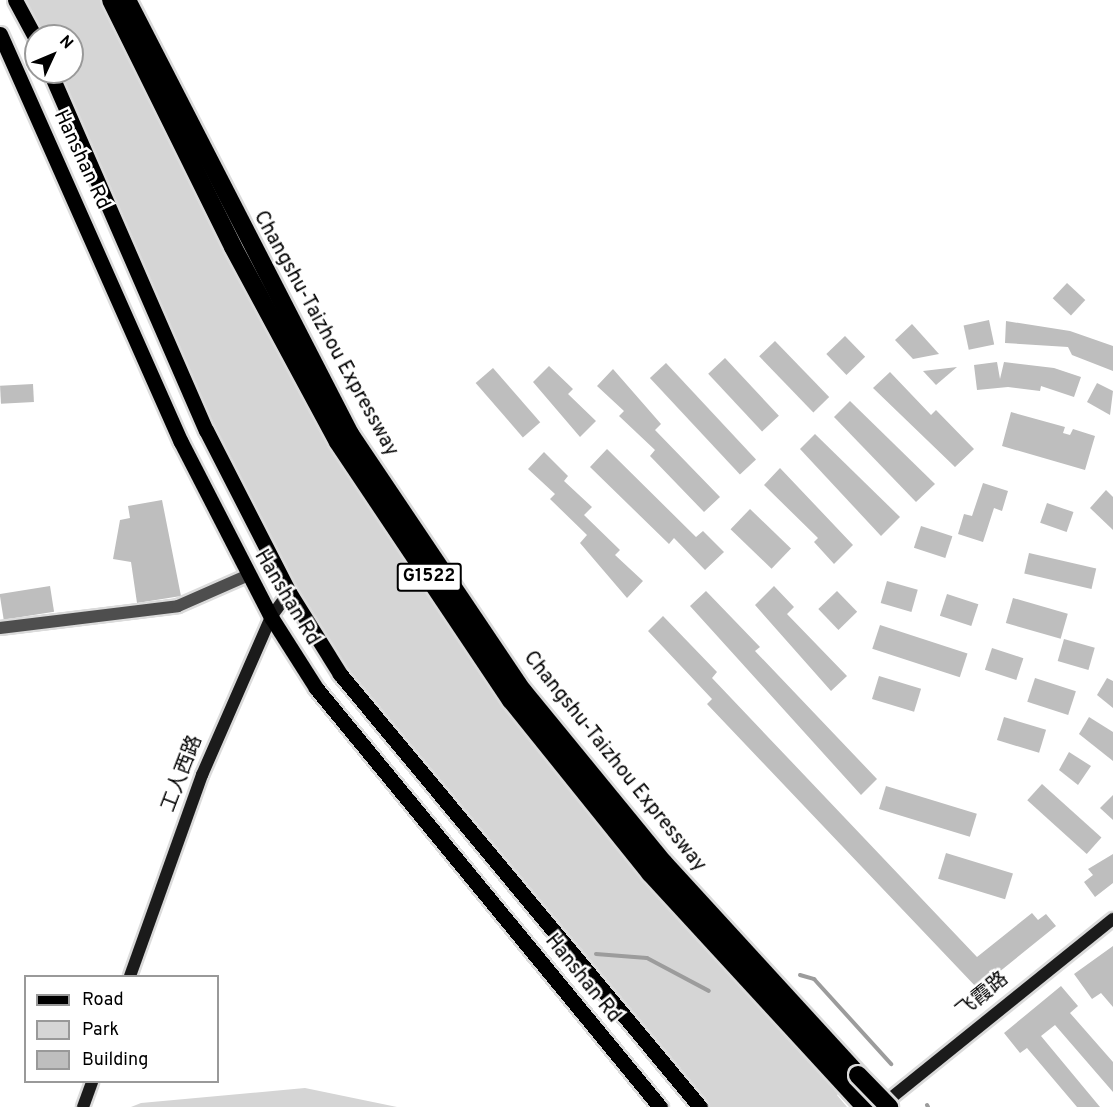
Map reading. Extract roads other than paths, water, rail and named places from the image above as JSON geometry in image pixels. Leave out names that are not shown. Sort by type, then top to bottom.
[{"type":"highway","name":"Changshu-Taizhou Expressway","points":[[111,0],[232,247],[338,442],[511,700],[650,873],[852,1081],[889,1107]]},
{"type":"highway","name":"Changshu-Taizhou Expressway","points":[[127,0],[350,434],[516,681],[664,863],[852,1081],[865,1107]]},
{"type":"main road","points":[[15,0],[28,24]]},
{"type":"main road","name":"Hanshan Rd","points":[[0,34],[181,442],[246,576],[271,617],[316,688],[660,1107]]},
{"type":"main road","name":"Hanshan Rd","points":[[55,84],[206,430],[289,592],[340,674],[700,1107]]},
{"type":"main road","name":"工人西路","points":[[130,975],[202,775],[271,617],[289,592]]},
{"type":"main road","name":"飞霞路","points":[[880,1107],[1113,919]]},
{"type":"main road","points":[[83,1107],[92,1083]]},
{"type":"street","points":[[0,628],[178,606],[246,576]]},
{"type":"waterway","points":[[596,954],[647,958],[709,991]]},
{"type":"waterway","points":[[800,975],[814,979],[891,1064]]}]
